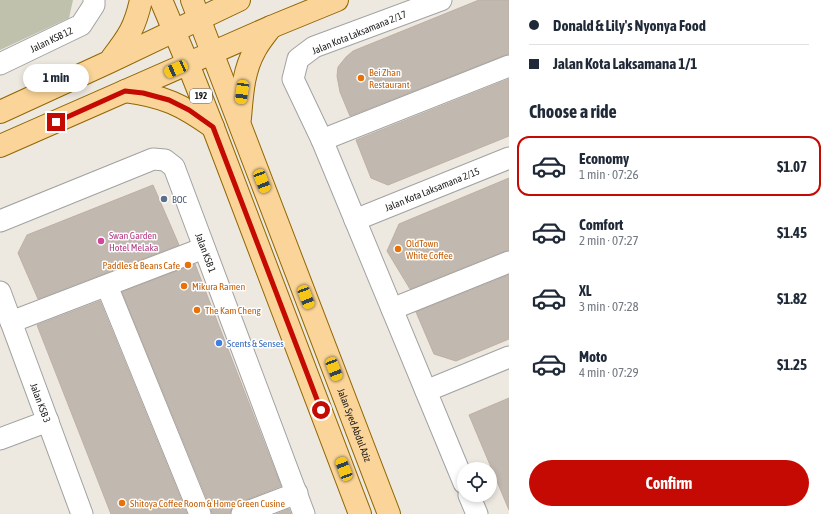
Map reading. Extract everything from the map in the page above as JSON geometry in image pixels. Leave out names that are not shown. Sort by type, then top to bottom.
[{"type":"main road","points":[[109,62],[130,36],[137,18],[141,0]]},
{"type":"main road","name":"192","points":[[161,0],[213,127],[360,514]]},
{"type":"main road","points":[[0,112],[109,62],[173,30],[196,10],[238,0]]},
{"type":"main road","points":[[0,146],[271,27],[337,0]]},
{"type":"main road","name":"Jalan Syed Abdul Aziz","points":[[196,10],[389,514]]},
{"type":"main road","points":[[240,123],[243,84],[247,66],[255,50],[271,27]]},
{"type":"main road","points":[[125,91],[143,93],[169,100],[189,110],[213,127]]},
{"type":"street","name":"Jalan Kota Laksamana 2/17","points":[[322,140],[293,79],[298,59],[314,47],[441,0]]},
{"type":"street","name":"Jalan KSB 12","points":[[0,64],[81,25],[94,2]]},
{"type":"street","points":[[457,465],[322,140],[509,66]]},
{"type":"street","name":"Jalan Kota Laksamana 2/15","points":[[355,220],[509,158]]},
{"type":"street","name":"Jalan KSB 1","points":[[0,221],[153,159],[165,160],[174,167],[304,514]]},
{"type":"street","points":[[11,322],[204,248]]},
{"type":"street","points":[[392,309],[509,262]]},
{"type":"street","points":[[107,286],[200,514]]},
{"type":"street","name":"Jalan KSB 3","points":[[0,292],[82,514]]},
{"type":"street","points":[[426,390],[509,357]]},
{"type":"street","points":[[0,439],[48,421]]},
{"type":"street","points":[[242,514],[297,493]]},
{"type":"street","points":[[472,502],[477,514]]},
{"type":"shaded area","points":[[0,0],[73,0],[69,18],[0,50]]},
{"type":"building","points":[[479,0],[509,0],[509,54],[350,116],[340,92],[337,76],[338,67],[346,57],[353,51]]},
{"type":"building","points":[[509,79],[509,136],[388,185],[371,178],[356,140]]},
{"type":"building","points":[[509,178],[509,250],[410,289],[387,251],[399,224]]},
{"type":"building","name":"Swan Garden Hotel Melaka","points":[[153,185],[179,245],[38,299],[18,253],[27,235]]},
{"type":"building","points":[[195,264],[281,486],[238,503],[232,507],[230,514],[212,514],[122,292]]},
{"type":"building","points":[[509,275],[509,339],[456,361],[434,354],[416,312]]},
{"type":"building","points":[[100,301],[187,514],[111,514],[37,325]]},
{"type":"building","points":[[509,398],[509,510],[497,482],[497,462],[489,462],[469,415]]},
{"type":"building","points":[[289,509],[291,514],[276,514]]},
{"type":"place","name":"Bei Zhan Restaurant","points":[[361,78]]},
{"type":"place","name":"BOC","points":[[164,199]]},
{"type":"place","name":"Swan Garden Hotel Melaka","points":[[101,241]]},
{"type":"place","name":"OldTown White Coffee","points":[[398,249]]},
{"type":"place","name":"Paddles & Beans Cafe","points":[[188,265]]},
{"type":"place","name":"Mikura Ramen","points":[[184,286]]},
{"type":"place","name":"The Kam Cheng","points":[[197,310]]},
{"type":"place","name":"Scents & Senses","points":[[219,343]]},
{"type":"place","name":"Shitoya Coffee Room & Home Green Cusine","points":[[122,503]]},
{"type":"route","points":[[56,122],[125,91],[143,93],[169,100],[189,110],[213,127],[321,410]]}]
